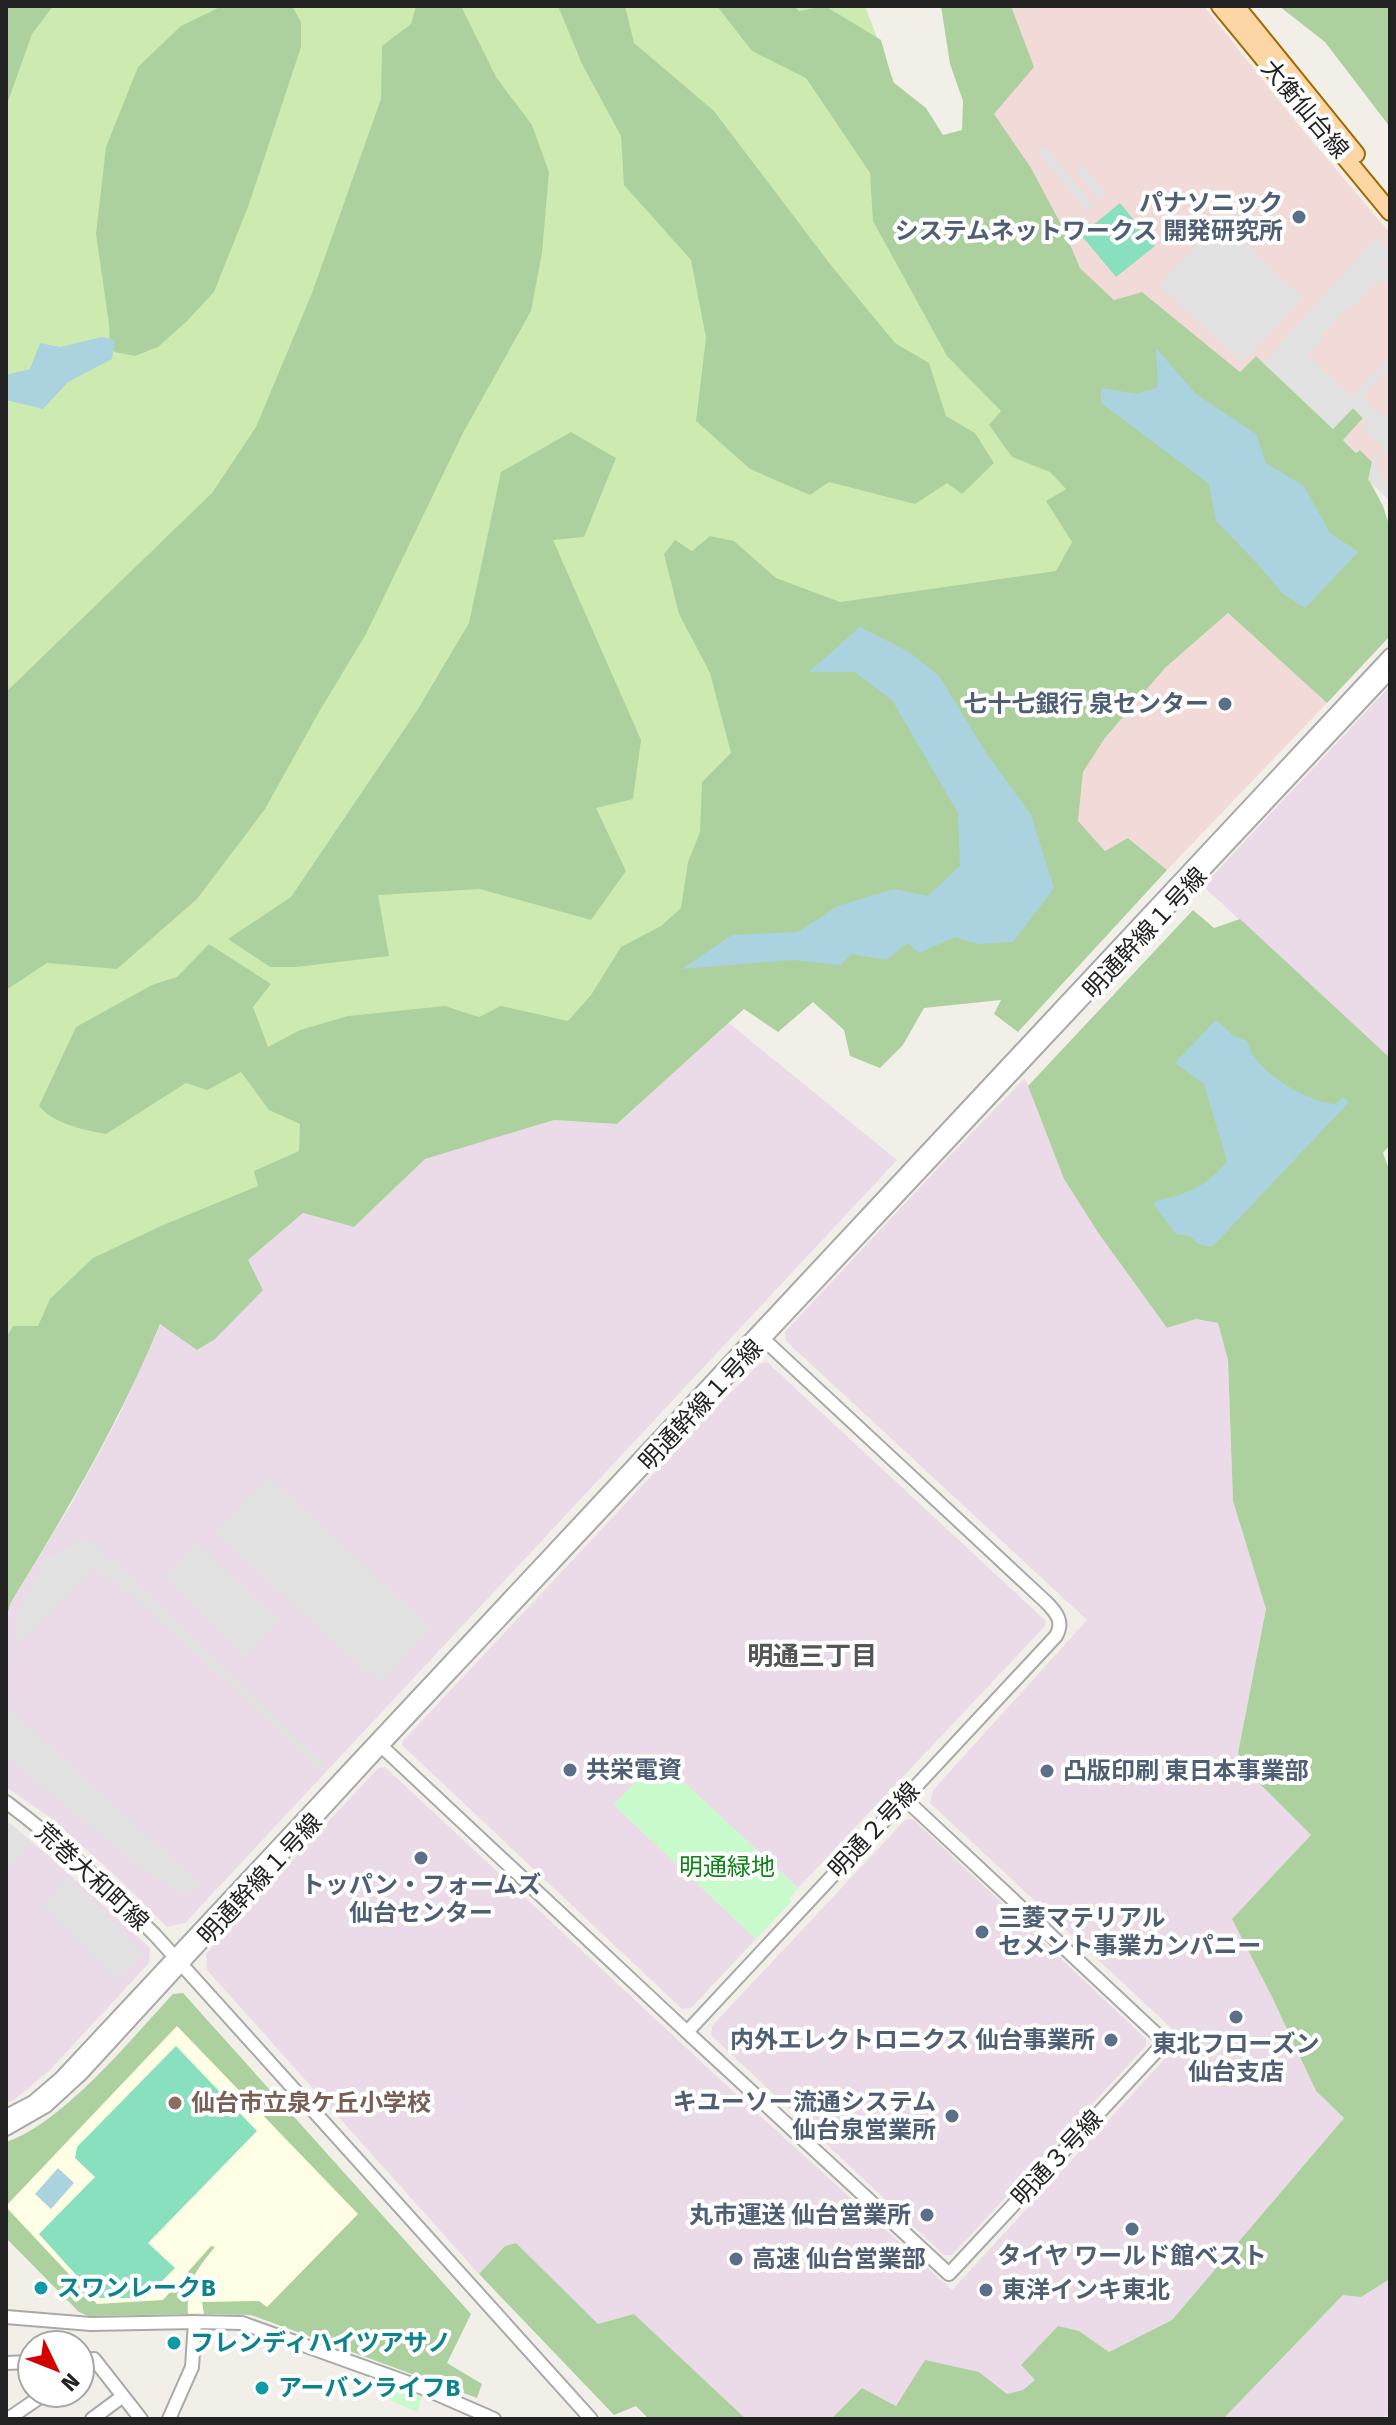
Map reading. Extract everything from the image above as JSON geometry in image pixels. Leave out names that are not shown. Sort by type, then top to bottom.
[{"type":"main road","name":"大衡仙台線","points":[[1220,6],[1390,212]]},
{"type":"main road","name":"大衡仙台線","points":[[1236,6],[1390,196]]},
{"type":"street","points":[[760,1336],[1390,655]]},
{"type":"street","name":"明通幹線１号線","points":[[6,2129],[46,2106],[82,2073],[177,1961],[379,1743],[1390,672]]},
{"type":"street","name":"明通２号線","points":[[687,2032],[1056,1636],[1059,1620],[1046,1602],[760,1336]]},
{"type":"street","points":[[379,1743],[687,2032]]},
{"type":"street","name":"明通３号線","points":[[687,2032],[949,2274],[1057,2159],[1165,2042],[904,1798]]},
{"type":"street","name":"荒巻大和町線","points":[[6,1802],[84,1865],[155,1935],[591,2419]]},
{"type":"street","points":[[6,2116],[33,2102],[61,2078],[177,1961]]},
{"type":"street","points":[[6,2317],[91,2324],[242,2323],[423,2388],[494,2419]]},
{"type":"street","points":[[169,2419],[192,2367],[195,2322]]},
{"type":"street","points":[[96,2362],[141,2419]]},
{"type":"street","points":[[92,2419],[123,2396]]},
{"type":"shaded area","points":[[1011,6],[1204,6],[1390,233],[1390,501],[1359,450],[1357,453],[1256,356],[1240,372],[1142,292],[1114,300],[1080,268],[1064,230],[994,114],[1033,67]]},
{"type":"shaded area","points":[[1045,146],[1094,206],[1087,212],[1038,152]]},
{"type":"shaded area","points":[[1082,164],[1106,194],[1099,200],[1075,170]]},
{"type":"shaded area","points":[[1219,220],[1303,298],[1243,363],[1159,285]]},
{"type":"shaded area","points":[[1377,237],[1390,252],[1382,265],[1390,266],[1390,282],[1378,281],[1352,309],[1348,307],[1321,336],[1324,339],[1308,356],[1351,397],[1390,356],[1390,367],[1363,396],[1390,422],[1390,447],[1377,461],[1381,478],[1390,487],[1390,501],[1368,480],[1372,462],[1384,448],[1362,427],[1367,422],[1353,408],[1333,429],[1263,363]]},
{"type":"shaded area","points":[[1228,613],[1327,703],[1167,870],[1129,838],[1105,851],[1078,822],[1083,772],[1105,738],[1165,668]]},
{"type":"shaded area","points":[[1390,686],[1390,1059],[1203,886]]},
{"type":"shaded area","points":[[729,1023],[897,1160],[185,1923],[167,1927],[52,1819],[6,1787],[6,1618],[11,1602],[72,1503],[118,1418],[161,1323],[248,1260],[303,1213],[354,1227],[424,1159],[554,1120],[617,1124]]},
{"type":"shaded area","points":[[1025,1078],[1064,1179],[1099,1234],[1167,1328],[1196,1319],[1218,1323],[1228,1360],[1233,1501],[1266,1609],[1238,1753],[1249,1773],[1311,1835],[1232,1919],[1316,2091],[1344,2118],[1172,2320],[1109,2352],[1079,2331],[1022,2367],[1036,2380],[1023,2390],[1007,2394],[979,2372],[896,2406],[862,2388],[831,2419],[746,2419],[634,2314],[598,2325],[516,2243],[505,2246],[479,2274],[207,1970],[206,1954],[378,1768],[385,1767],[952,2290],[1183,2039],[930,1803],[933,1790],[1087,1620],[786,1341],[785,1332]]},
{"type":"shaded area","points":[[767,1362],[1046,1621],[1045,1626],[798,1888],[658,1759],[614,1805],[756,1939],[691,2008],[682,2009],[402,1745],[701,1423],[759,1364]]},
{"type":"shaded area","points":[[268,1477],[431,1627],[380,1683],[215,1533]]},
{"type":"shaded area","points":[[88,1537],[326,1765],[322,1770],[119,1584],[93,1569],[15,1649],[19,1610],[44,1560]]},
{"type":"shaded area","points":[[196,1543],[279,1619],[245,1658],[165,1577]]},
{"type":"shaded area","points":[[6,1706],[200,1884],[184,1896],[136,1864],[6,1756]]},
{"type":"shaded area","points":[[909,1819],[914,1820],[1146,2039],[1146,2046],[952,2255],[944,2255],[711,2035],[712,2026]]},
{"type":"shaded area","points":[[6,1820],[150,1948],[149,1963],[49,2071],[6,2103]]},
{"type":"shaded area","points":[[6,1820],[33,1843],[6,1872]]},
{"type":"shaded area","points":[[68,1877],[145,1954],[117,1979],[42,1906]]},
{"type":"shaded area","name":"仙台市立泉ケ丘小学校","points":[[176,2016],[364,2213],[265,2319],[255,2313],[84,2312],[6,2233],[6,2190]]},
{"type":"shaded area","points":[[1390,2279],[1390,2414],[1379,2419],[1223,2419],[1343,2295],[1361,2297]]},
{"type":"green space","points":[[6,6],[865,6],[920,150],[1109,498],[1068,589],[742,756],[697,909],[572,1032],[309,1154],[6,1373]]},
{"type":"green space","points":[[6,6],[53,6],[32,34],[6,107]]},
{"type":"green space","points":[[222,6],[292,6],[301,22],[301,47],[248,207],[214,292],[158,347],[135,356],[115,352],[110,347],[96,234],[106,147],[138,67],[181,26]]},
{"type":"green space","points":[[416,6],[461,6],[496,77],[532,125],[549,172],[542,253],[531,311],[463,433],[366,634],[265,809],[197,899],[117,969],[47,963],[6,990],[6,692],[212,493],[256,427],[312,293],[381,99],[382,46],[411,24]]},
{"type":"green space","points":[[558,6],[625,6],[634,43],[714,111],[830,264],[895,343],[929,363],[946,416],[975,433],[994,463],[962,494],[947,483],[915,504],[829,482],[810,495],[750,469],[696,421],[706,338],[691,260],[624,185],[621,136],[582,64]]},
{"type":"green space","points":[[717,6],[794,6],[799,11],[825,6],[881,40],[893,82],[926,108],[943,135],[962,130],[963,101],[950,64],[941,6],[1011,6],[1034,67],[994,114],[1031,168],[1080,268],[1114,300],[1142,292],[1240,372],[1256,356],[1333,428],[1353,408],[1363,418],[1343,440],[1356,453],[1360,450],[1372,462],[1369,480],[1383,506],[1390,528],[1390,636],[1327,703],[1228,613],[1165,668],[1105,738],[1083,772],[1078,821],[1105,851],[1128,838],[1167,870],[1018,1032],[994,1014],[1001,1000],[924,1008],[903,1045],[880,1068],[850,1056],[844,1030],[813,1002],[778,1032],[744,1009],[617,1124],[554,1120],[425,1159],[354,1227],[303,1213],[248,1260],[263,1290],[215,1339],[197,1350],[160,1324],[110,1431],[11,1602],[6,1618],[6,1338],[13,1326],[38,1326],[50,1299],[93,1258],[258,1186],[254,1171],[299,1151],[300,1124],[269,1110],[241,1072],[207,1090],[186,1083],[106,1134],[61,1122],[39,1106],[76,1027],[152,985],[177,977],[209,944],[271,984],[253,1007],[268,1047],[300,1030],[348,1016],[445,1006],[479,1017],[501,1006],[568,1021],[591,995],[621,947],[661,926],[681,908],[688,862],[700,832],[702,782],[731,753],[710,673],[679,614],[664,554],[675,540],[692,551],[710,536],[734,541],[776,578],[840,602],[1056,571],[1072,542],[1046,501],[1066,489],[1050,472],[1012,457],[989,425],[1001,411],[947,356],[873,221],[870,173],[806,78],[752,51]]},
{"type":"green space","points":[[1279,6],[1390,6],[1390,127],[1325,42]]},
{"type":"green space","points":[[1120,203],[1155,246],[1116,277],[1081,235]]},
{"type":"green space","points":[[571,432],[616,458],[584,537],[553,540],[641,740],[633,799],[596,808],[626,871],[591,920],[480,889],[378,895],[389,956],[270,967],[228,939],[291,897],[418,709],[469,623],[501,472]]},
{"type":"green space","points":[[1193,910],[1214,928],[1240,919],[1390,1058],[1390,1145],[1383,1153],[1390,1172],[1390,2279],[1361,2297],[1343,2295],[1223,2419],[831,2419],[862,2388],[896,2406],[925,2360],[979,2372],[1007,2394],[1023,2390],[1035,2380],[1021,2365],[1058,2326],[1079,2331],[1109,2352],[1172,2320],[1344,2118],[1316,2091],[1232,1919],[1311,1835],[1249,1773],[1238,1753],[1266,1609],[1233,1501],[1228,1360],[1218,1323],[1196,1319],[1167,1328],[1099,1234],[1064,1179],[1028,1086]]},
{"type":"green space","name":"明通緑地","points":[[658,1758],[798,1888],[789,1899],[791,1902],[756,1939],[614,1805]]},
{"type":"green space","points":[[183,1993],[471,2314],[447,2363],[482,2384],[477,2398],[251,2315],[204,2314],[202,2302],[259,2301],[267,2307],[358,2214],[177,2026],[6,2206],[6,2142],[28,2132],[73,2099],[173,1994]]},
{"type":"green space","points":[[176,2046],[257,2131],[148,2243],[175,2268],[145,2298],[97,2298],[39,2234],[95,2177],[75,2158],[77,2147]]},
{"type":"green space","points":[[6,2207],[97,2304],[163,2300],[211,2246],[215,2247],[194,2278],[188,2314],[88,2316],[79,2312],[6,2238]]},
{"type":"green space","points":[[516,2243],[598,2324],[634,2314],[746,2419],[649,2419],[636,2406],[614,2415],[479,2274],[505,2246]]},
{"type":"green space","points":[[402,2389],[422,2397],[417,2412],[390,2400],[395,2391]]},
{"type":"water","points":[[102,337],[115,340],[112,359],[68,382],[43,409],[6,400],[6,375],[30,369],[40,343],[60,347]]},
{"type":"water","points":[[1156,348],[1196,394],[1256,434],[1266,463],[1304,486],[1329,532],[1358,552],[1305,608],[1283,594],[1216,521],[1209,484],[1101,403],[1101,388],[1137,394],[1158,387]]},
{"type":"water","points":[[860,627],[909,652],[939,676],[987,754],[1031,815],[1054,888],[1013,942],[977,944],[955,937],[919,953],[908,943],[886,960],[851,954],[841,965],[793,960],[682,969],[732,935],[798,932],[838,906],[894,889],[928,896],[960,866],[958,813],[892,700],[855,672],[809,672]]},
{"type":"water","points":[[1216,1020],[1234,1036],[1247,1041],[1252,1054],[1262,1066],[1292,1088],[1326,1103],[1336,1104],[1343,1097],[1349,1102],[1212,1247],[1198,1244],[1190,1236],[1176,1234],[1154,1205],[1156,1201],[1187,1192],[1204,1183],[1227,1161],[1204,1084],[1175,1063]]},
{"type":"water","points":[[58,2168],[74,2183],[51,2209],[35,2194]]},
{"type":"place","name":"パナソニック システムネットワークス 開発研究所","points":[[1299,217]]},
{"type":"place","name":"七十七銀行 泉センター","points":[[1225,704]]},
{"type":"place","name":"共栄電資","points":[[570,1770]]},
{"type":"place","name":"凸版印刷 東日本事業部","points":[[1047,1771]]},
{"type":"place","name":"トッパン・フォームズ 仙台センター","points":[[421,1858]]},
{"type":"place","name":"三菱マテリアル セメント事業カンパニー","points":[[982,1932]]},
{"type":"place","name":"東北フローズン 仙台支店","points":[[1236,2017]]},
{"type":"place","name":"内外エレクトロニクス 仙台事業所","points":[[1111,2040]]},
{"type":"place","name":"仙台市立泉ケ丘小学校","points":[[175,2103]]},
{"type":"place","name":"キユーソー流通システム 仙台泉営業所","points":[[952,2116]]},
{"type":"place","name":"丸市運送 仙台営業所","points":[[927,2215]]},
{"type":"place","name":"タイヤ ワールド館ベスト","points":[[1132,2229]]},
{"type":"place","name":"高速 仙台営業部","points":[[736,2259]]},
{"type":"place","name":"スワンレークB","points":[[41,2288]]},
{"type":"place","name":"東洋インキ東北","points":[[986,2290]]},
{"type":"place","name":"フレンディハイツアサノ","points":[[174,2343]]},
{"type":"place","name":"アーバンライフB","points":[[262,2388]]},
{"type":"district","name":"明通三丁目","points":[[812,1656]]}]
